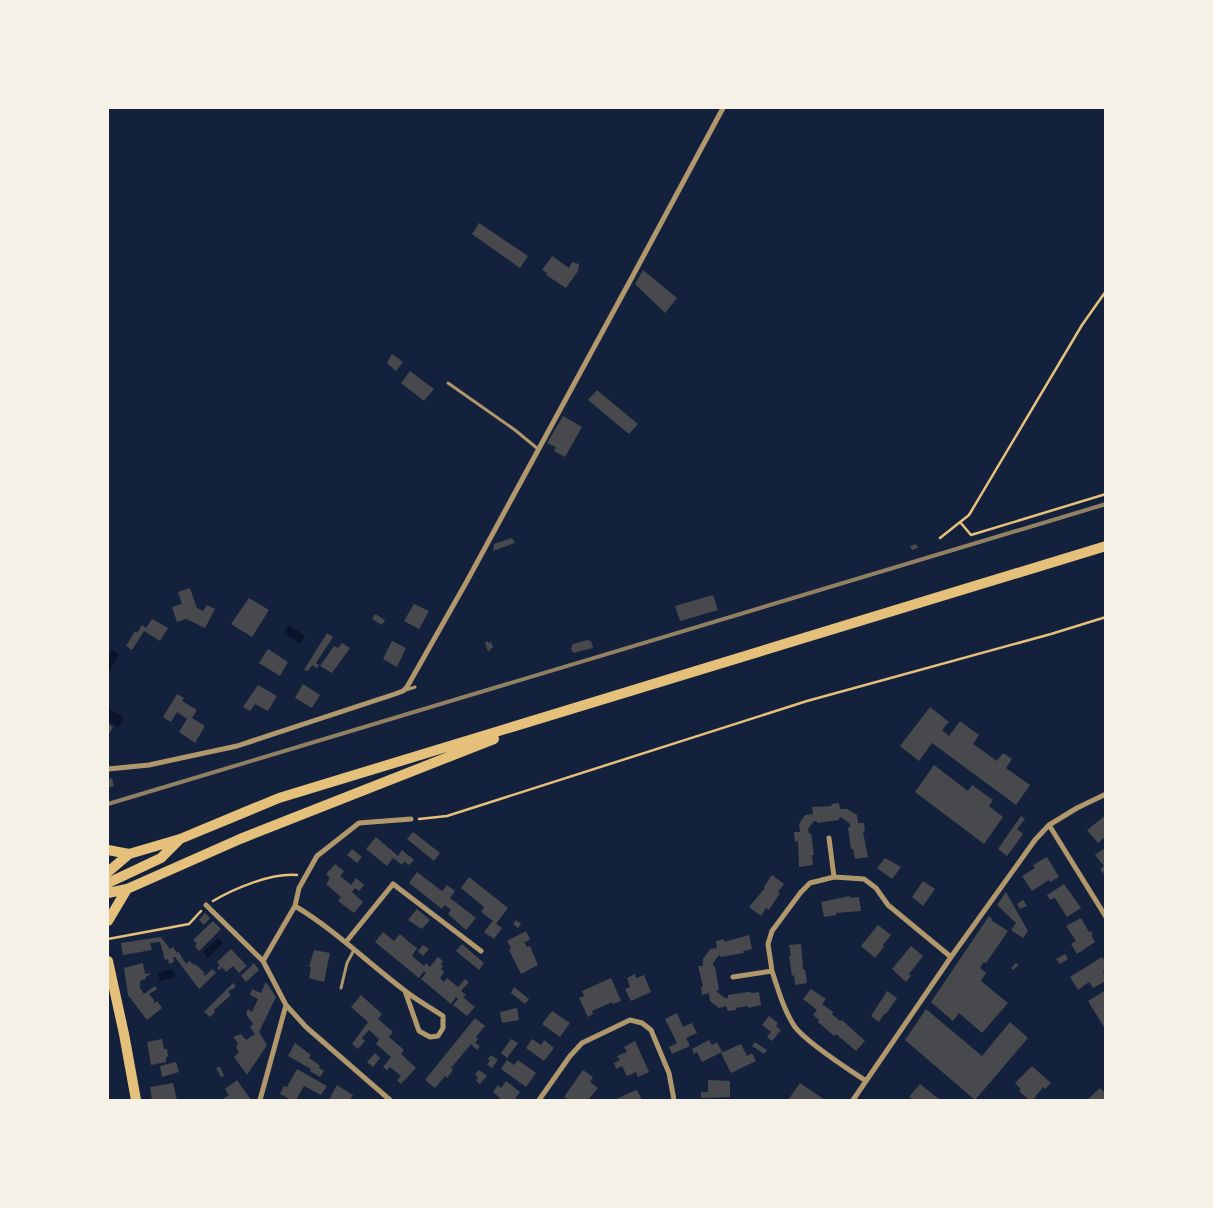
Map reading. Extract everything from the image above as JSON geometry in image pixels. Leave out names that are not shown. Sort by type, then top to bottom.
[{"type":"main road","points":[[108,872],[129,854],[180,839],[279,798],[1106,546]]},
{"type":"main road","points":[[108,893],[127,889],[318,807],[568,711]]},
{"type":"main road","points":[[108,883],[161,858],[180,839]]},
{"type":"main road","points":[[108,850],[129,854]]},
{"type":"main road","points":[[108,922],[127,889]]},
{"type":"main road","points":[[108,961],[136,1100]]},
{"type":"street","points":[[108,768],[149,765],[238,746],[404,691],[441,632],[723,108]]},
{"type":"street","points":[[853,1100],[1034,840],[1049,825],[1077,808],[1106,794]]},
{"type":"street","points":[[263,961],[295,906],[299,888],[317,856],[359,823],[411,819]]},
{"type":"street","points":[[1049,825],[1106,917]]},
{"type":"street","points":[[829,838],[834,877]]},
{"type":"street","points":[[866,1081],[815,1045],[796,1028],[784,1006],[772,970],[768,944],[772,931],[810,883],[834,877],[864,879],[876,888],[888,905],[951,957]]},
{"type":"street","points":[[346,942],[393,884],[481,951]]},
{"type":"street","points":[[206,905],[263,961],[286,1005],[306,1027],[390,1100]]},
{"type":"street","points":[[295,906],[346,942],[405,991],[443,1016],[443,1028],[438,1036],[430,1037],[419,1031],[405,991]]},
{"type":"street","points":[[733,977],[772,970]]},
{"type":"street","points":[[260,1100],[286,1005]]},
{"type":"street","points":[[539,1100],[570,1056],[582,1043],[630,1020],[642,1023],[651,1030],[669,1073],[674,1100]]},
{"type":"lane","points":[[448,383],[516,430],[539,449]]},
{"type":"lane","points":[[404,691],[416,687]]},
{"type":"lane","points":[[341,988],[347,963],[355,949]]},
{"type":"path","points":[[940,538],[969,515],[1082,325],[1106,291]]},
{"type":"path","points":[[960,522],[971,534],[1106,494]]},
{"type":"path","points":[[411,819],[447,816],[806,701],[1051,634],[1106,617]]},
{"type":"water","points":[[289,625],[305,636],[300,644],[284,633]]},
{"type":"water","points":[[112,650],[119,655],[110,670],[108,670],[108,656]]},
{"type":"water","points":[[108,708],[124,718],[118,727],[108,720]]},
{"type":"water","points":[[218,938],[223,943],[208,958],[203,952]]},
{"type":"water","points":[[172,969],[175,977],[160,981],[158,973]]},
{"type":"building","points":[[479,223],[528,256],[520,268],[472,234]]},
{"type":"building","points":[[552,256],[569,268],[572,262],[579,264],[578,271],[566,288],[546,275],[547,273],[542,270]]},
{"type":"building","points":[[643,270],[677,298],[665,313],[635,284]]},
{"type":"building","points":[[392,354],[403,362],[396,371],[387,363]]},
{"type":"building","points":[[410,371],[434,389],[424,401],[401,383]]},
{"type":"building","points":[[597,390],[638,424],[629,434],[588,400]]},
{"type":"building","points":[[563,416],[582,427],[565,457],[554,451],[556,447],[547,443]]},
{"type":"building","points":[[512,538],[515,543],[493,551],[494,544]]},
{"type":"building","points":[[916,544],[918,548],[912,550],[910,546]]},
{"type":"building","points":[[190,588],[197,608],[203,611],[207,605],[215,609],[205,628],[186,619],[177,622],[172,607],[182,604],[178,592]]},
{"type":"building","points":[[713,595],[718,610],[680,621],[675,606]]},
{"type":"building","points":[[249,598],[269,610],[252,637],[231,624]]},
{"type":"building","points":[[414,604],[429,611],[419,629],[404,621]]},
{"type":"building","points":[[375,614],[385,620],[382,625],[372,619]]},
{"type":"building","points":[[152,619],[168,628],[160,641],[144,631],[132,650],[126,646],[135,631],[137,633],[142,625],[146,628]]},
{"type":"building","points":[[327,633],[333,637],[316,663],[319,665],[317,668],[312,665],[308,671],[304,670]]},
{"type":"building","points":[[587,640],[591,641],[593,648],[573,653],[571,648],[573,644]]},
{"type":"building","points":[[392,641],[406,648],[397,667],[383,659]]},
{"type":"building","points":[[488,641],[488,643],[491,642],[493,648],[490,651],[488,651],[485,643]]},
{"type":"building","points":[[342,643],[350,648],[332,673],[320,666],[334,646],[338,648]]},
{"type":"building","points":[[268,649],[288,662],[280,676],[259,663]]},
{"type":"building","points":[[303,684],[320,695],[312,708],[295,698]]},
{"type":"building","points":[[258,685],[277,696],[268,711],[255,704],[250,711],[243,707]]},
{"type":"building","points":[[177,694],[184,698],[182,701],[197,710],[192,718],[205,726],[195,743],[179,732],[187,719],[177,712],[171,722],[163,717]]},
{"type":"building","points":[[930,707],[949,722],[942,730],[949,736],[960,721],[979,735],[973,744],[997,761],[1003,753],[1012,759],[1006,768],[1030,785],[1016,805],[932,743],[919,761],[900,746]]},
{"type":"building","points":[[108,723],[113,727],[108,736]]},
{"type":"building","points":[[934,765],[968,791],[972,785],[993,800],[989,806],[1003,817],[984,844],[915,792]]},
{"type":"building","points":[[112,778],[114,786],[108,788],[108,779]]},
{"type":"building","points":[[839,803],[840,809],[847,809],[857,815],[858,823],[864,823],[865,831],[863,832],[868,857],[855,859],[853,849],[851,849],[848,828],[850,824],[841,817],[839,820],[817,823],[817,821],[814,821],[808,829],[809,834],[811,833],[814,855],[812,855],[813,865],[799,867],[798,841],[795,842],[794,832],[800,832],[799,824],[805,815],[813,814],[812,807],[832,806],[831,804]]},
{"type":"building","points":[[1106,815],[1106,836],[1098,843],[1087,830]]},
{"type":"building","points":[[1021,816],[1025,819],[1017,829],[1023,834],[1007,856],[998,849]]},
{"type":"building","points":[[413,832],[440,853],[434,861],[407,839]]},
{"type":"building","points":[[376,837],[398,856],[402,850],[414,860],[409,865],[404,862],[402,865],[393,858],[387,866],[366,849]]},
{"type":"building","points":[[1106,847],[1106,876],[1100,869],[1104,866],[1095,855]]},
{"type":"building","points":[[352,849],[362,857],[357,863],[347,855]]},
{"type":"building","points":[[1047,857],[1059,877],[1050,882],[1049,880],[1032,891],[1022,876],[1035,868],[1033,865]]},
{"type":"building","points":[[885,858],[901,867],[892,879],[877,868]]},
{"type":"building","points":[[335,864],[344,871],[340,876],[351,885],[356,878],[364,885],[359,891],[355,888],[352,892],[363,902],[354,913],[338,901],[341,897],[326,884],[330,878],[326,874]]},
{"type":"building","points":[[417,872],[442,891],[447,885],[455,891],[450,898],[476,918],[466,930],[448,914],[451,910],[445,905],[442,909],[409,883]]},
{"type":"building","points":[[772,875],[784,884],[769,910],[766,908],[761,916],[749,907],[765,888]]},
{"type":"building","points":[[469,877],[508,908],[496,924],[502,928],[494,939],[484,932],[493,921],[481,912],[484,907],[461,888]]},
{"type":"building","points":[[923,881],[935,889],[923,906],[912,897]]},
{"type":"building","points":[[1064,884],[1081,908],[1067,917],[1055,898],[1050,900],[1047,895]]},
{"type":"building","points":[[1006,892],[1028,931],[1023,938],[1011,930],[1016,923],[997,905]]},
{"type":"building","points":[[850,896],[850,898],[859,897],[861,911],[836,913],[836,915],[824,917],[821,902]]},
{"type":"building","points":[[1023,900],[1027,906],[1020,909],[1017,904]]},
{"type":"building","points":[[417,909],[430,920],[422,929],[408,920]]},
{"type":"building","points":[[205,913],[210,918],[204,925],[199,920]]},
{"type":"building","points":[[989,916],[991,920],[1008,931],[986,963],[984,962],[980,968],[986,973],[981,981],[1008,1003],[982,1033],[959,1013],[953,1021],[931,1002]]},
{"type":"building","points":[[1081,918],[1089,932],[1091,931],[1093,934],[1091,935],[1095,942],[1077,954],[1071,944],[1076,941],[1066,926]]},
{"type":"building","points":[[516,920],[521,924],[518,928],[513,924]]},
{"type":"building","points":[[213,921],[221,929],[199,951],[195,946],[197,944],[193,940]]},
{"type":"building","points":[[878,925],[891,935],[875,958],[861,946]]},
{"type":"building","points":[[526,931],[530,939],[524,942],[527,947],[530,946],[538,965],[521,974],[509,950],[511,948],[507,941]]},
{"type":"building","points":[[383,932],[394,941],[400,934],[417,948],[412,956],[424,966],[426,963],[430,967],[438,957],[443,961],[441,969],[444,972],[440,978],[444,982],[447,978],[458,987],[465,979],[469,982],[461,991],[466,995],[463,997],[475,1007],[467,1016],[453,1005],[458,999],[456,997],[451,1004],[421,979],[426,973],[424,971],[419,978],[375,942]]},
{"type":"building","points":[[749,935],[752,949],[743,951],[744,953],[721,957],[719,955],[713,963],[719,990],[716,991],[725,998],[728,998],[728,995],[759,992],[761,1005],[736,1008],[736,1010],[728,1011],[726,1006],[719,1008],[710,1001],[709,993],[702,995],[701,987],[703,986],[698,966],[703,966],[703,959],[710,949],[717,948],[716,941],[724,939],[724,942]]},
{"type":"building","points":[[161,937],[170,949],[173,947],[177,953],[178,951],[186,964],[189,961],[195,964],[205,973],[203,974],[205,976],[212,969],[216,973],[199,989],[175,957],[173,957],[174,962],[169,964],[168,959],[165,960],[160,942],[150,943],[152,950],[123,955],[121,943]]},
{"type":"building","points":[[462,944],[484,963],[479,970],[456,951]]},
{"type":"building","points":[[801,944],[803,970],[805,969],[807,983],[795,985],[789,956],[791,956],[789,945]]},
{"type":"building","points":[[423,945],[429,949],[423,956],[418,951]]},
{"type":"building","points":[[911,946],[923,956],[909,974],[911,976],[906,982],[892,969]]},
{"type":"building","points":[[231,949],[247,966],[239,973],[233,966],[226,972],[222,967],[219,970],[217,968],[220,965],[217,962]]},
{"type":"building","points":[[314,950],[330,953],[324,982],[309,978],[311,967],[309,967]]},
{"type":"building","points":[[1065,954],[1068,959],[1060,964],[1056,959]]},
{"type":"building","points":[[1102,957],[1106,962],[1106,971],[1103,972],[1106,981],[1093,988],[1089,982],[1078,990],[1070,977]]},
{"type":"building","points":[[143,963],[145,974],[150,973],[150,975],[140,981],[140,988],[144,994],[155,986],[157,989],[149,994],[155,1001],[153,1002],[157,1001],[162,1008],[147,1020],[128,995],[124,968]]},
{"type":"building","points":[[254,963],[259,970],[246,982],[241,976]]},
{"type":"building","points":[[1016,963],[1019,965],[1013,970],[1011,968]]},
{"type":"building","points":[[635,974],[636,978],[644,975],[651,992],[631,1001],[625,989],[630,987],[627,978]]},
{"type":"building","points":[[611,978],[621,1001],[613,1004],[612,1002],[592,1011],[593,1014],[588,1017],[579,998],[584,996],[582,991]]},
{"type":"building","points":[[266,982],[276,997],[259,1032],[267,1045],[247,1075],[234,1057],[239,1052],[236,1047],[238,1043],[233,1037],[241,1034],[246,1040],[255,1034],[250,1027],[253,1024],[246,1014],[248,1009],[252,1012],[258,999],[250,995],[252,989],[261,993]]},
{"type":"building","points":[[233,983],[236,986],[228,992],[231,995],[214,1010],[215,1012],[210,1017],[204,1012]]},
{"type":"building","points":[[514,987],[529,999],[525,1004],[511,993]]},
{"type":"building","points":[[811,989],[826,999],[822,1004],[833,1012],[832,1014],[840,1021],[842,1020],[865,1041],[856,1051],[818,1022],[819,1020],[813,1015],[817,1010],[803,999]]},
{"type":"building","points":[[1106,990],[1106,1026],[1104,1027],[1088,1001]]},
{"type":"building","points":[[887,991],[897,998],[879,1022],[871,1016]]},
{"type":"building","points":[[361,995],[382,1014],[378,1019],[393,1032],[389,1037],[404,1050],[401,1054],[416,1068],[401,1084],[397,1080],[401,1076],[390,1067],[387,1070],[383,1067],[391,1057],[376,1044],[379,1039],[369,1030],[362,1038],[365,1041],[358,1049],[352,1044],[368,1022],[351,1007]]},
{"type":"building","points":[[517,1008],[519,1020],[502,1023],[500,1012]]},
{"type":"building","points":[[926,1009],[982,1056],[1010,1022],[1028,1038],[975,1100],[905,1040]]},
{"type":"building","points":[[552,1011],[570,1023],[560,1037],[542,1024]]},
{"type":"building","points":[[677,1013],[683,1027],[692,1023],[697,1033],[686,1038],[690,1046],[672,1054],[669,1047],[677,1043],[665,1019]]},
{"type":"building","points":[[769,1016],[778,1023],[776,1026],[781,1030],[772,1041],[767,1037],[771,1032],[762,1025]]},
{"type":"building","points":[[475,1018],[485,1026],[476,1037],[478,1039],[475,1043],[480,1046],[477,1050],[471,1044],[451,1068],[453,1070],[447,1078],[445,1076],[435,1088],[425,1080]]},
{"type":"building","points":[[162,1039],[164,1049],[167,1049],[168,1056],[166,1057],[166,1062],[151,1065],[147,1042]]},
{"type":"building","points":[[511,1039],[518,1043],[507,1058],[501,1053]]},
{"type":"building","points":[[532,1039],[541,1045],[544,1040],[554,1048],[544,1061],[526,1048]]},
{"type":"building","points":[[709,1040],[712,1045],[717,1042],[722,1052],[702,1062],[697,1052],[694,1054],[692,1049]]},
{"type":"building","points":[[635,1041],[649,1072],[638,1077],[636,1072],[627,1076],[622,1066],[616,1069],[614,1063],[620,1060],[617,1056],[627,1052],[624,1047]]},
{"type":"building","points":[[755,1042],[767,1050],[764,1054],[752,1046]]},
{"type":"building","points":[[295,1043],[311,1055],[309,1058],[324,1071],[320,1077],[310,1071],[311,1069],[288,1056]]},
{"type":"building","points":[[741,1044],[747,1056],[752,1053],[756,1061],[731,1073],[721,1053]]},
{"type":"building","points":[[375,1053],[380,1058],[373,1067],[367,1062]]},
{"type":"building","points":[[491,1055],[498,1060],[492,1068],[487,1064],[490,1061],[488,1059]]},
{"type":"building","points":[[507,1060],[514,1065],[518,1060],[536,1073],[526,1087],[501,1069]]},
{"type":"building","points":[[176,1062],[179,1072],[162,1077],[160,1066]]},
{"type":"building","points":[[1032,1066],[1051,1083],[1045,1089],[1043,1087],[1033,1100],[1029,1100],[1019,1091],[1021,1089],[1015,1083]]},
{"type":"building","points":[[220,1067],[224,1076],[221,1077],[216,1068]]},
{"type":"building","points":[[297,1069],[327,1086],[321,1095],[304,1086],[296,1100],[291,1100],[280,1094],[284,1086],[287,1087]]},
{"type":"building","points":[[479,1070],[487,1076],[480,1084],[476,1081],[478,1077],[475,1074]]},
{"type":"building","points":[[583,1070],[593,1077],[590,1082],[598,1088],[588,1100],[569,1100],[564,1097]]},
{"type":"building","points":[[237,1080],[251,1100],[221,1100],[229,1095],[225,1089]]},
{"type":"building","points":[[708,1080],[730,1081],[730,1097],[701,1098],[701,1092],[708,1092]]},
{"type":"building","points":[[506,1081],[520,1092],[514,1100],[499,1100],[500,1098],[493,1092],[498,1085],[501,1088]]},
{"type":"building","points":[[173,1083],[177,1100],[152,1100],[150,1087]]},
{"type":"building","points":[[800,1083],[825,1100],[788,1100]]},
{"type":"building","points":[[920,1084],[940,1100],[914,1100],[909,1097]]},
{"type":"building","points":[[337,1085],[353,1095],[350,1100],[329,1100]]},
{"type":"building","points":[[1100,1088],[1106,1094],[1106,1100],[1087,1100]]},
{"type":"building","points":[[637,1090],[642,1100],[614,1100],[634,1091]]},
{"type":"railway","points":[[108,804],[1106,504]]}]
